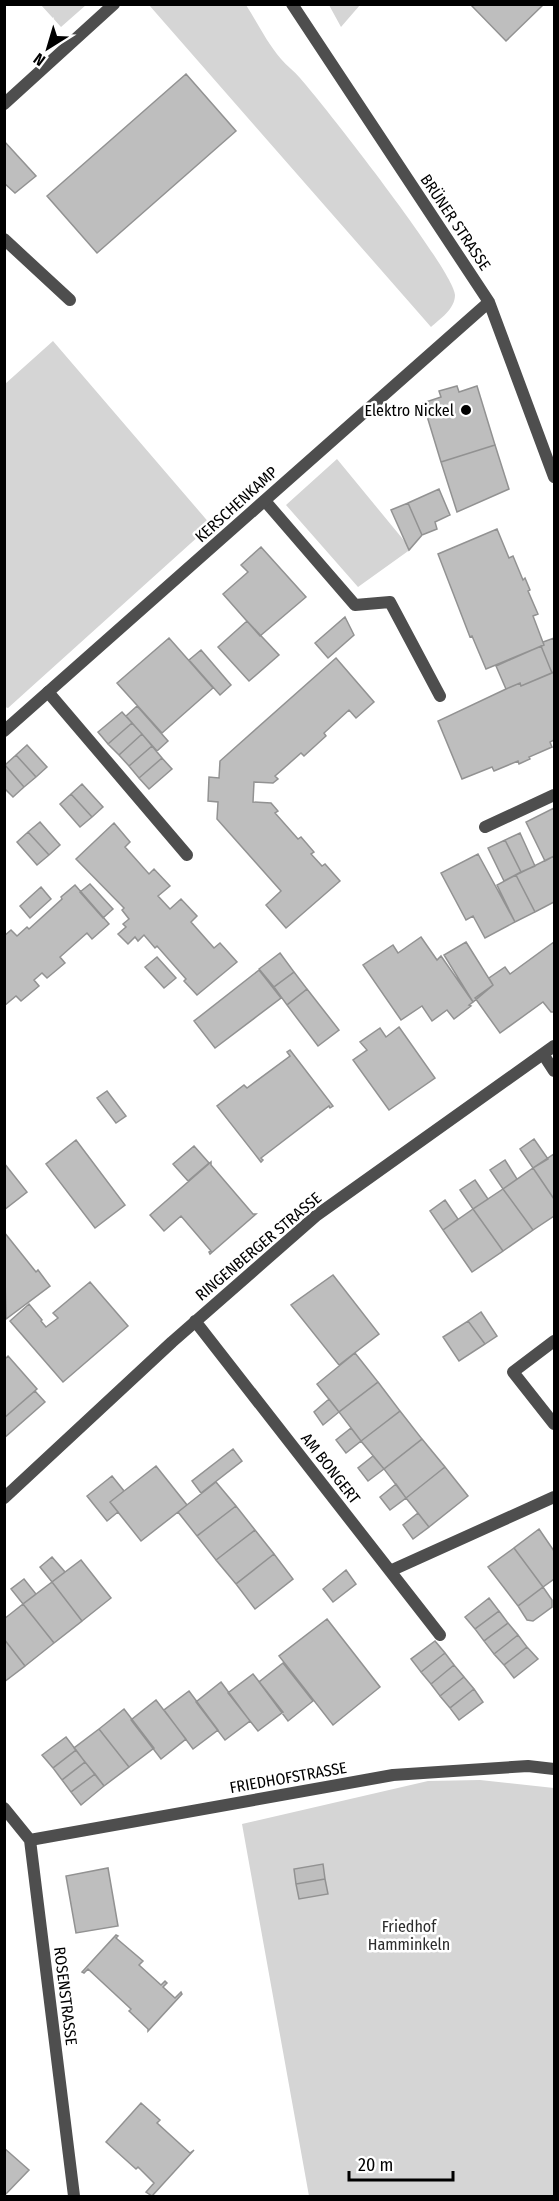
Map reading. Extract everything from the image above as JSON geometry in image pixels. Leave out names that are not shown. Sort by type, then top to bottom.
[{"type":"street","points":[[4,104],[114,4]]},
{"type":"street","name":"BRÜNER STRASSE","points":[[292,4],[489,302],[555,477]]},
{"type":"street","points":[[4,239],[70,300]]},
{"type":"street","name":"KERSCHENKAMP","points":[[4,731],[489,302]]},
{"type":"street","points":[[265,501],[355,605],[390,602],[440,696]]},
{"type":"street","points":[[48,692],[187,855]]},
{"type":"street","points":[[485,827],[555,795]]},
{"type":"street","name":"RINGENBERGER STRASSE","points":[[4,1498],[195,1321],[318,1215],[555,1046]]},
{"type":"street","points":[[543,1054],[555,1071]]},
{"type":"street","name":"AM BONGERT","points":[[195,1321],[440,1635]]},
{"type":"street","points":[[555,1341],[513,1372],[555,1424]]},
{"type":"street","points":[[390,1571],[555,1497]]},
{"type":"street","name":"FRIEDHOFSTRASSE","points":[[30,1840],[393,1775],[528,1766],[555,1769]]},
{"type":"street","points":[[4,1808],[30,1840]]},
{"type":"street","name":"ROSENSTRASSE","points":[[30,1840],[74,2196]]},
{"type":"green space","points":[[41,5],[86,5],[61,27]]},
{"type":"green space","points":[[149,5],[246,5],[276,53],[334,120],[434,255],[455,295],[453,305],[443,317],[431,327]]},
{"type":"green space","points":[[329,5],[360,5],[341,27]]},
{"type":"green space","points":[[53,341],[211,525],[8,708],[5,707],[5,384]]},
{"type":"green space","points":[[337,459],[411,549],[358,587],[286,505]]},
{"type":"green space","name":"Friedhof Hamminkeln","points":[[480,1780],[554,1788],[554,2196],[309,2196],[242,1824],[428,1781]]},
{"type":"building","points":[[470,4],[544,4],[506,41]]},
{"type":"building","points":[[186,74],[236,131],[97,253],[47,196]]},
{"type":"building","points":[[4,141],[36,176],[15,193],[4,183]]},
{"type":"building","points":[[457,386],[459,392],[477,386],[495,445],[441,462],[423,403],[441,397],[439,391]]},
{"type":"building","points":[[495,445],[509,489],[457,512],[441,462]]},
{"type":"building","points":[[439,489],[450,515],[435,522],[437,529],[422,535],[408,503]]},
{"type":"building","points":[[408,503],[422,535],[409,550],[391,510]]},
{"type":"building","points":[[497,529],[509,558],[513,556],[530,590],[528,591],[538,614],[533,616],[544,645],[486,669],[472,636],[470,637],[438,554]]},
{"type":"building","points":[[261,547],[306,597],[260,636],[223,594],[248,572],[241,565]]},
{"type":"building","points":[[345,617],[354,635],[328,658],[315,643]]},
{"type":"building","points":[[247,621],[279,655],[249,681],[218,647]]},
{"type":"building","points":[[169,638],[213,688],[162,733],[117,683]]},
{"type":"building","points":[[554,638],[554,672],[552,673],[541,646],[544,645],[543,642]]},
{"type":"building","points":[[541,646],[552,673],[521,686],[520,683],[506,689],[496,666]]},
{"type":"building","points":[[201,650],[231,685],[220,695],[189,660]]},
{"type":"building","points":[[336,658],[374,702],[356,718],[349,710],[304,756],[301,753],[275,776],[278,779],[273,783],[254,782],[253,802],[271,803],[278,811],[275,813],[298,839],[301,837],[314,852],[311,854],[322,866],[325,864],[340,881],[286,928],[266,905],[281,891],[217,819],[218,802],[208,801],[209,777],[219,778],[220,761]]},
{"type":"building","points":[[554,672],[554,740],[550,742],[552,747],[519,764],[518,761],[494,771],[492,767],[462,779],[438,721],[520,683],[521,686]]},
{"type":"building","points":[[137,706],[168,741],[157,751],[126,716]]},
{"type":"building","points":[[122,712],[132,723],[108,744],[98,732]]},
{"type":"building","points":[[132,723],[142,734],[119,755],[108,744]]},
{"type":"building","points":[[142,734],[152,746],[129,766],[119,755]]},
{"type":"building","points":[[27,745],[47,767],[36,777],[16,755]]},
{"type":"building","points":[[152,746],[162,758],[139,778],[129,766]]},
{"type":"building","points":[[16,755],[36,777],[24,787],[5,765]]},
{"type":"building","points":[[162,758],[172,769],[149,789],[139,778]]},
{"type":"building","points":[[5,765],[24,787],[13,797],[4,788]]},
{"type":"building","points":[[82,784],[103,807],[92,817],[71,794]]},
{"type":"building","points":[[71,794],[92,817],[80,827],[60,804]]},
{"type":"building","points":[[554,808],[554,856],[545,861],[526,822]]},
{"type":"building","points":[[40,822],[60,845],[49,855],[28,832]]},
{"type":"building","points":[[114,823],[130,842],[125,847],[149,874],[154,869],[170,886],[158,896],[170,909],[181,899],[197,916],[191,922],[214,948],[220,943],[237,962],[197,995],[157,946],[155,948],[144,935],[138,941],[135,937],[128,944],[118,934],[126,927],[123,924],[129,919],[122,910],[124,908],[76,859]]},
{"type":"building","points":[[28,832],[49,855],[37,865],[17,842]]},
{"type":"building","points":[[520,833],[535,866],[521,872],[505,840]]},
{"type":"building","points":[[505,840],[521,872],[504,881],[488,848]]},
{"type":"building","points":[[478,854],[515,922],[485,938],[473,916],[466,920],[441,873]]},
{"type":"building","points":[[554,856],[554,902],[535,912],[516,875]]},
{"type":"building","points":[[516,875],[535,912],[515,922],[497,885]]},
{"type":"building","points":[[90,884],[113,909],[103,918],[80,892]]},
{"type":"building","points":[[75,885],[109,924],[92,939],[87,933],[60,957],[65,963],[47,978],[42,973],[34,980],[39,986],[21,1001],[16,996],[4,1006],[4,936],[11,930],[17,936],[27,927],[29,929]]},
{"type":"building","points":[[41,887],[51,899],[30,918],[20,906]]},
{"type":"building","points":[[421,937],[437,960],[441,956],[473,1002],[454,1019],[447,1010],[432,1021],[422,1006],[401,1020],[363,965],[393,945],[398,953]]},
{"type":"building","points":[[466,942],[493,985],[473,1002],[444,955]]},
{"type":"building","points":[[554,942],[554,1012],[551,1012],[543,1002],[500,1033],[475,998],[493,985],[489,978],[505,967],[510,974]]},
{"type":"building","points":[[280,953],[294,972],[274,987],[259,969]]},
{"type":"building","points":[[157,957],[176,978],[164,988],[145,967]]},
{"type":"building","points":[[259,970],[281,998],[215,1048],[194,1021]]},
{"type":"building","points":[[294,972],[307,989],[287,1005],[274,987]]},
{"type":"building","points":[[307,989],[339,1030],[318,1046],[287,1005]]},
{"type":"building","points":[[399,1027],[435,1078],[389,1110],[353,1060],[367,1050],[360,1042],[380,1028],[386,1037]]},
{"type":"building","points":[[290,1050],[333,1106],[330,1108],[329,1106],[261,1158],[263,1160],[261,1162],[217,1106],[244,1085],[247,1088],[290,1056],[287,1052]]},
{"type":"building","points":[[107,1091],[126,1116],[116,1123],[97,1098]]},
{"type":"building","points":[[534,1139],[548,1159],[533,1168],[520,1149]]},
{"type":"building","points":[[76,1140],[125,1205],[95,1228],[46,1164]]},
{"type":"building","points":[[194,1146],[209,1163],[188,1181],[173,1164]]},
{"type":"building","points":[[554,1154],[554,1199],[533,1168]]},
{"type":"building","points":[[505,1160],[517,1179],[503,1189],[490,1170]]},
{"type":"building","points":[[211,1162],[211,1165],[253,1214],[256,1214],[210,1254],[211,1251],[181,1216],[164,1231],[150,1215]]},
{"type":"building","points":[[4,1163],[27,1192],[4,1210]]},
{"type":"building","points":[[533,1168],[554,1199],[554,1216],[533,1230],[503,1189]]},
{"type":"building","points":[[475,1180],[488,1199],[473,1209],[460,1190]]},
{"type":"building","points":[[503,1189],[533,1230],[503,1251],[473,1209]]},
{"type":"building","points":[[445,1200],[458,1219],[443,1230],[430,1211]]},
{"type":"building","points":[[473,1209],[503,1251],[472,1272],[443,1230]]},
{"type":"building","points":[[4,1232],[50,1286],[6,1319]]},
{"type":"building","points":[[333,1275],[379,1334],[339,1365],[291,1305]]},
{"type":"building","points":[[90,1282],[128,1326],[63,1382],[10,1321],[29,1304],[46,1327],[58,1318],[53,1313]]},
{"type":"building","points":[[481,1312],[497,1336],[485,1344],[468,1321]]},
{"type":"building","points":[[468,1321],[485,1344],[459,1361],[443,1337]]},
{"type":"building","points":[[355,1353],[378,1382],[339,1412],[317,1384]]},
{"type":"building","points":[[8,1356],[37,1389],[4,1418],[4,1360]]},
{"type":"building","points":[[378,1382],[400,1411],[361,1441],[339,1412]]},
{"type":"building","points":[[35,1391],[45,1402],[4,1438],[4,1418]]},
{"type":"building","points":[[329,1399],[339,1412],[323,1425],[314,1412]]},
{"type":"building","points":[[400,1411],[422,1439],[384,1469],[361,1441]]},
{"type":"building","points":[[351,1428],[361,1441],[346,1453],[336,1440]]},
{"type":"building","points":[[422,1439],[445,1467],[406,1498],[384,1469]]},
{"type":"building","points":[[233,1449],[242,1461],[201,1493],[192,1481]]},
{"type":"building","points":[[373,1456],[384,1469],[368,1481],[358,1468]]},
{"type":"building","points":[[156,1466],[187,1505],[141,1541],[110,1502]]},
{"type":"building","points":[[445,1467],[468,1496],[429,1527],[406,1498]]},
{"type":"building","points":[[112,1476],[124,1491],[110,1502],[118,1512],[107,1521],[87,1496]]},
{"type":"building","points":[[216,1482],[236,1506],[197,1536],[178,1512]]},
{"type":"building","points":[[396,1484],[406,1498],[390,1510],[380,1497]]},
{"type":"building","points":[[236,1506],[255,1530],[216,1560],[197,1536]]},
{"type":"building","points":[[418,1513],[429,1527],[413,1539],[403,1525]]},
{"type":"building","points":[[539,1529],[554,1551],[554,1579],[543,1587],[514,1548]]},
{"type":"building","points":[[255,1530],[274,1554],[236,1584],[216,1560]]},
{"type":"building","points":[[514,1548],[543,1587],[518,1606],[488,1567]]},
{"type":"building","points":[[274,1554],[293,1579],[255,1609],[236,1584]]},
{"type":"building","points":[[52,1557],[65,1572],[52,1582],[40,1567]]},
{"type":"building","points":[[81,1560],[111,1598],[82,1621],[52,1582]]},
{"type":"building","points":[[346,1570],[356,1584],[333,1602],[323,1589]]},
{"type":"building","points":[[24,1579],[36,1594],[23,1604],[11,1589]]},
{"type":"building","points":[[52,1582],[82,1621],[54,1643],[23,1604]]},
{"type":"building","points":[[543,1587],[552,1600],[552,1607],[533,1621],[527,1620],[518,1606]]},
{"type":"building","points":[[489,1598],[499,1611],[475,1629],[465,1617]]},
{"type":"building","points":[[23,1604],[54,1643],[25,1666],[4,1639],[4,1619]]},
{"type":"building","points":[[499,1611],[508,1623],[484,1641],[475,1629]]},
{"type":"building","points":[[327,1619],[380,1687],[333,1725],[279,1656]]},
{"type":"building","points":[[508,1623],[518,1635],[494,1654],[484,1641]]},
{"type":"building","points":[[518,1635],[527,1647],[504,1665],[494,1654]]},
{"type":"building","points":[[4,1639],[25,1666],[4,1682]]},
{"type":"building","points":[[435,1641],[445,1653],[421,1672],[411,1659]]},
{"type":"building","points":[[527,1647],[538,1659],[514,1678],[504,1665]]},
{"type":"building","points":[[445,1653],[454,1665],[431,1684],[421,1672]]},
{"type":"building","points":[[283,1663],[313,1701],[288,1721],[259,1682]]},
{"type":"building","points":[[454,1665],[464,1677],[440,1696],[431,1684]]},
{"type":"building","points":[[253,1674],[283,1712],[258,1731],[228,1693]]},
{"type":"building","points":[[464,1677],[474,1689],[450,1708],[440,1696]]},
{"type":"building","points":[[221,1682],[250,1721],[225,1740],[196,1702]]},
{"type":"building","points":[[474,1689],[483,1702],[459,1720],[450,1708]]},
{"type":"building","points":[[189,1691],[218,1730],[193,1749],[164,1710]]},
{"type":"building","points":[[156,1700],[186,1739],[161,1759],[131,1720]]},
{"type":"building","points":[[124,1709],[154,1748],[129,1767],[99,1729]]},
{"type":"building","points":[[99,1729],[129,1767],[104,1786],[74,1748]]},
{"type":"building","points":[[66,1737],[76,1750],[53,1768],[42,1755]]},
{"type":"building","points":[[76,1750],[85,1762],[62,1780],[53,1768]]},
{"type":"building","points":[[85,1762],[95,1774],[71,1792],[62,1780]]},
{"type":"building","points":[[95,1774],[104,1786],[81,1805],[71,1792]]},
{"type":"building","points":[[323,1864],[325,1879],[296,1884],[294,1869]]},
{"type":"building","points":[[108,1868],[118,1926],[76,1933],[66,1876]]},
{"type":"building","points":[[325,1879],[328,1894],[299,1899],[296,1884]]},
{"type":"building","points":[[116,1935],[118,1936],[116,1938],[143,1961],[139,1965],[161,1985],[165,1981],[167,1983],[163,1987],[175,1998],[181,1992],[182,1994],[148,2031],[129,2011],[131,2009],[88,1969],[82,1972]]},
{"type":"building","points":[[141,2103],[160,2120],[157,2123],[190,2153],[194,2150],[152,2196],[146,2192],[154,2183],[106,2142]]},
{"type":"building","points":[[4,2148],[29,2170],[4,2196]]},
{"type":"place","name":"Elektro Nickel","points":[[466,410]]}]
